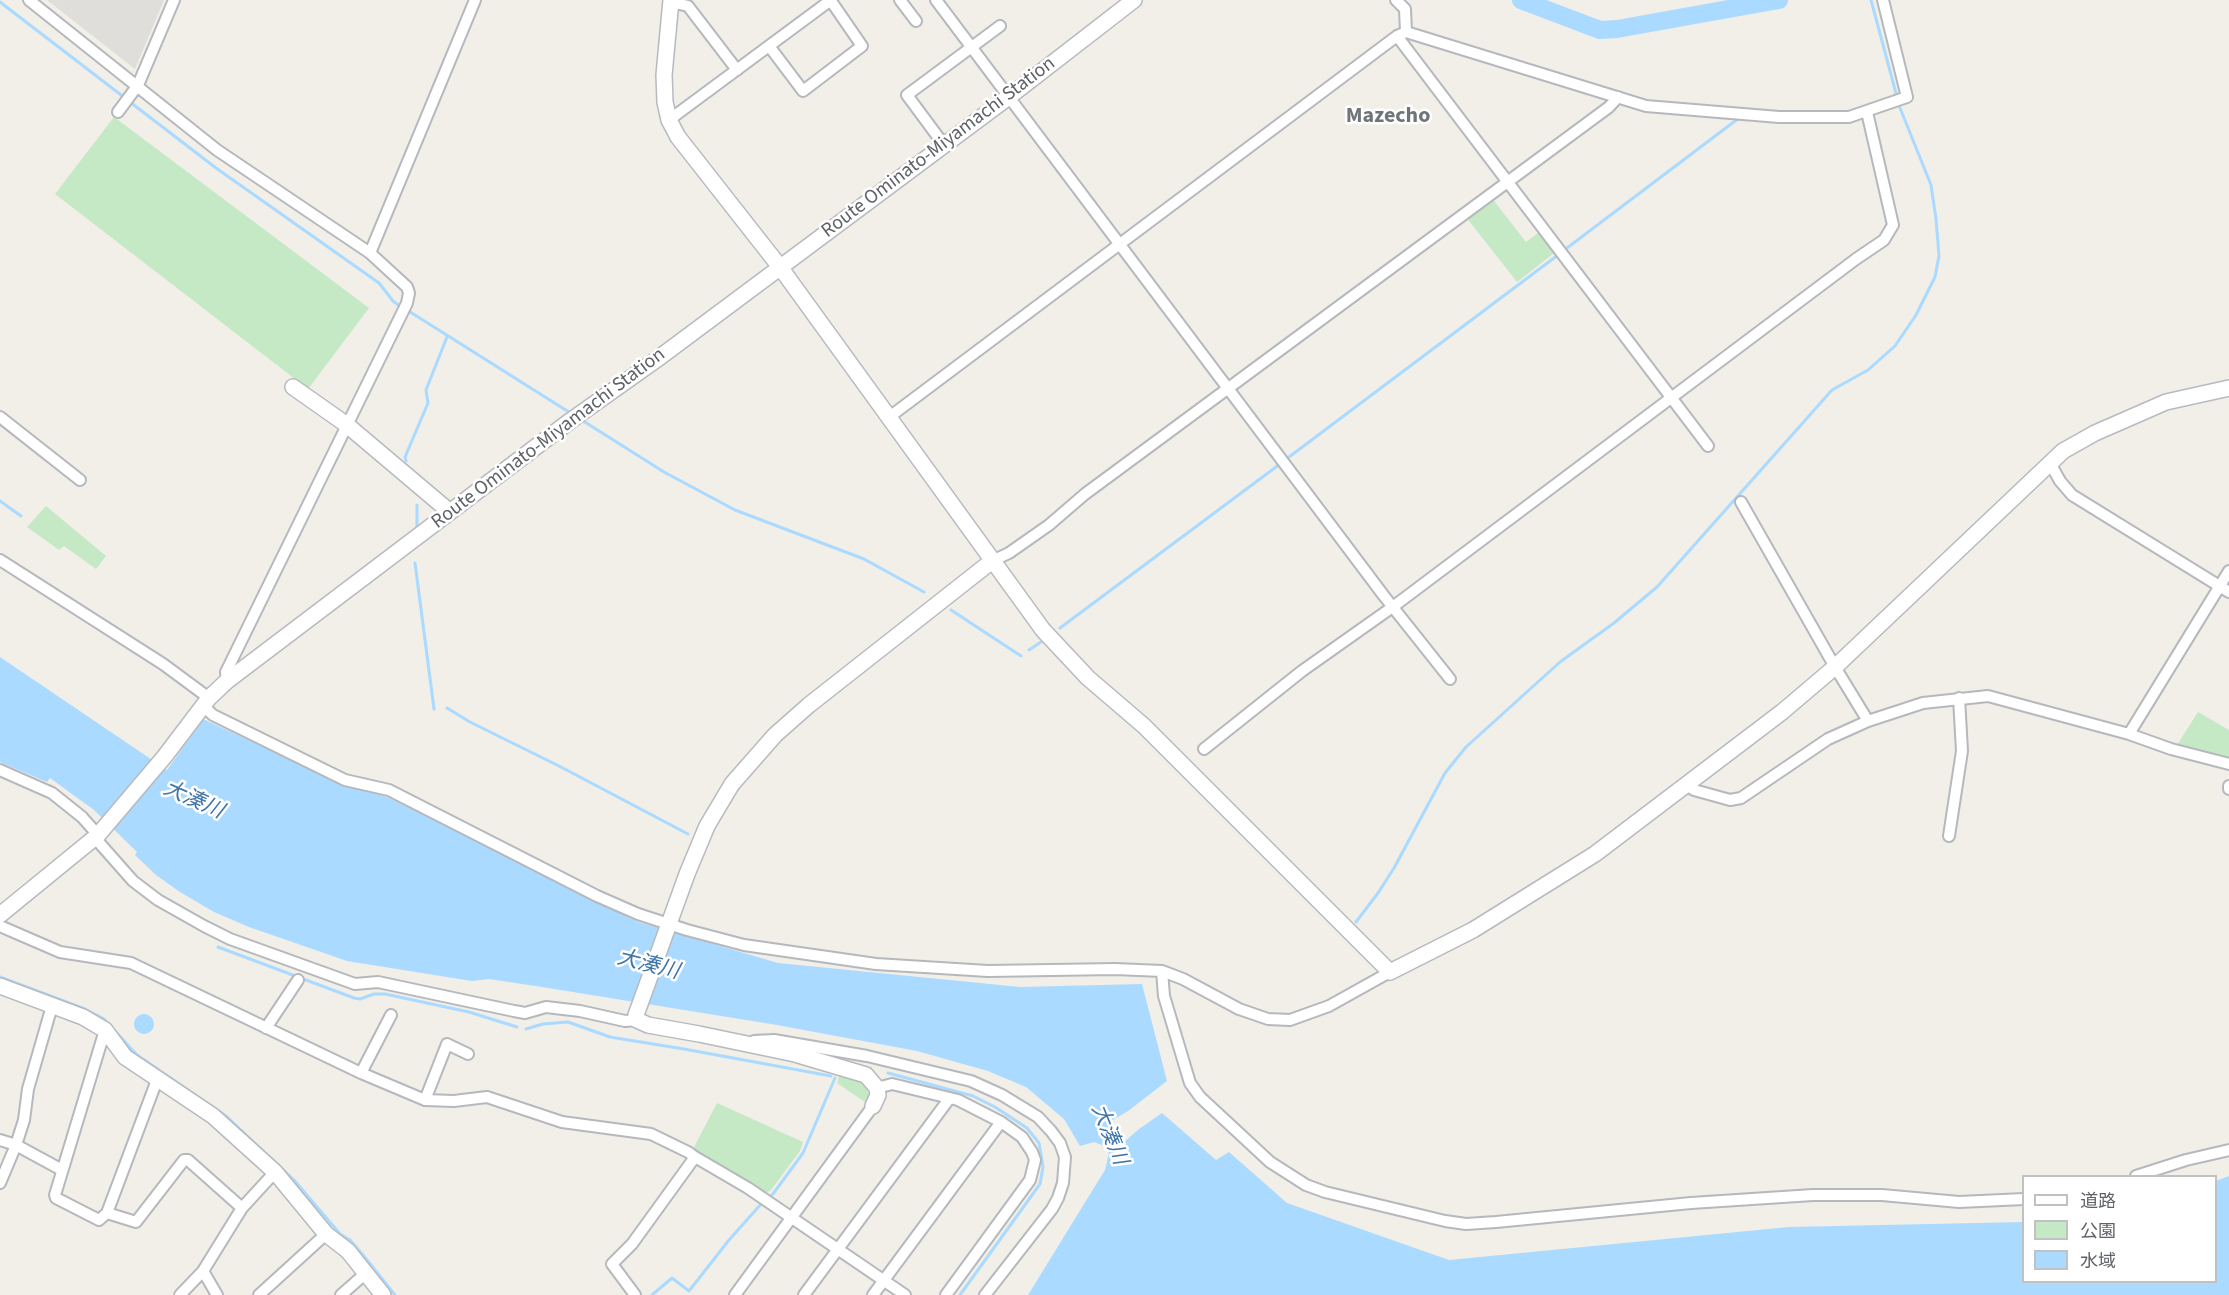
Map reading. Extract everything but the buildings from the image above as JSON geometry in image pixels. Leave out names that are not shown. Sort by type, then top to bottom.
[{"type":"street","points":[[30,0],[217,150],[370,253],[407,286],[409,293],[407,303],[226,672],[227,681]]},
{"type":"street","points":[[118,112],[138,85],[174,0]]},
{"type":"street","points":[[370,253],[475,0]]},
{"type":"street","points":[[669,120],[831,0],[862,46],[803,91],[769,46]]},
{"type":"street","points":[[900,0],[916,21]]},
{"type":"street","points":[[936,0],[1384,596],[1450,679]]},
{"type":"street","name":"Route Ominato-Miyamachi Station","points":[[0,915],[97,836],[165,756],[206,702],[227,681],[576,417],[1010,96],[1134,0]]},
{"type":"street","points":[[1396,0],[1405,9],[1402,34],[1507,181],[1708,446]]},
{"type":"street","points":[[1402,34],[1646,106],[1779,117],[1849,117],[1907,97],[1882,0]]},
{"type":"street","points":[[737,70],[688,6],[671,1],[664,75],[664,102],[669,120],[678,137],[780,267],[1043,630],[1065,655],[1144,726],[1390,972]]},
{"type":"street","points":[[944,145],[907,95],[1000,26]]},
{"type":"street","points":[[888,418],[1119,243],[1402,34]]},
{"type":"street","points":[[0,770],[52,793],[82,817],[134,881],[158,900],[230,939],[355,984],[378,982],[525,1013],[546,1007],[580,1011],[625,1021],[637,1014],[707,826],[732,784],[775,735],[809,705],[992,561],[1049,525],[1085,494],[1609,107],[1618,97]]},
{"type":"street","points":[[1203,749],[1302,671],[1394,606],[1884,240],[1893,225],[1867,112]]},
{"type":"street","points":[[293,387],[347,425],[450,512]]},
{"type":"street","points":[[0,560],[163,664],[206,702],[213,715],[345,780],[389,790],[597,896],[638,914],[744,945],[876,964],[988,971],[1115,969],[1162,971],[1183,979],[1239,1009],[1268,1018],[1290,1020],[1329,1006],[1473,930],[1595,854],[1782,711],[1835,667],[1983,524],[2071,446],[2166,402],[2229,388]]},
{"type":"street","points":[[0,417],[80,480]]},
{"type":"street","points":[[2050,463],[2072,495],[2224,589]]},
{"type":"street","points":[[1741,502],[1868,721]]},
{"type":"street","points":[[2129,734],[2224,589],[2229,571]]},
{"type":"street","points":[[1687,785],[1694,790],[1730,800],[1741,798],[1828,739],[1868,721],[1923,704],[1988,696],[2229,764]]},
{"type":"street","points":[[1949,836],[1962,751],[1959,698]]},
{"type":"street","points":[[0,926],[60,952],[131,963],[361,1073],[425,1100],[454,1101],[487,1097],[562,1122],[651,1134],[695,1156],[759,1196],[905,1295]]},
{"type":"street","points":[[1162,971],[1164,996],[1190,1083],[1200,1096],[1270,1162],[1298,1181],[1325,1192],[1466,1224],[1702,1202],[1813,1195],[1882,1195],[1959,1202],[2022,1199]]},
{"type":"street","points":[[266,1028],[298,980]]},
{"type":"street","points":[[0,986],[83,1017],[105,1030],[125,1057],[213,1116],[275,1172],[326,1234],[348,1251],[383,1295]]},
{"type":"street","points":[[0,1183],[24,1120],[28,1089],[52,1006]]},
{"type":"street","points":[[637,1014],[648,1025],[795,1054],[866,1075],[877,1088],[878,1095],[873,1106],[735,1295]]},
{"type":"street","points":[[361,1073],[391,1015]]},
{"type":"street","points":[[105,1030],[62,1170],[55,1195],[57,1198],[99,1220],[107,1214],[157,1080]]},
{"type":"street","points":[[735,1041],[774,1040],[867,1056],[971,1081],[994,1091],[1038,1117],[1060,1143],[1065,1157],[1063,1183],[1052,1209],[985,1295]]},
{"type":"street","points":[[425,1100],[447,1044],[468,1054]]},
{"type":"street","points":[[877,1088],[892,1084],[967,1104],[1001,1122],[1022,1137],[1035,1160],[1030,1180],[946,1295]]},
{"type":"street","points":[[804,1295],[949,1099]]},
{"type":"street","points":[[873,1295],[1001,1122]]},
{"type":"street","points":[[0,1140],[16,1145],[62,1170]]},
{"type":"street","points":[[2139,1175],[2186,1160],[2229,1150]]},
{"type":"street","points":[[635,1295],[612,1264],[632,1244],[695,1156]]},
{"type":"street","points":[[107,1214],[136,1222],[184,1160],[242,1208]]},
{"type":"street","points":[[180,1295],[203,1271],[242,1208],[275,1172]]},
{"type":"street","points":[[259,1295],[326,1234]]},
{"type":"street","points":[[203,1271],[217,1295]]},
{"type":"street","points":[[341,1295],[366,1273]]},
{"type":"shaded area","points":[[47,0],[164,0],[135,69]]},
{"type":"green space","points":[[114,117],[369,308],[308,389],[55,194]]},
{"type":"green space","points":[[1491,197],[1526,242],[1542,230],[1558,250],[1517,282],[1466,217]]},
{"type":"green space","points":[[46,506],[106,556],[96,569],[64,546],[59,550],[27,527]]},
{"type":"green space","points":[[2198,712],[2229,730],[2229,759],[2177,745]]},
{"type":"green space","points":[[840,1073],[863,1079],[871,1100],[868,1104],[837,1083]]},
{"type":"green space","points":[[717,1103],[803,1142],[800,1151],[771,1190],[765,1194],[692,1151]]},
{"type":"water","name":"大湊川","points":[[0,657],[167,770],[203,719],[346,785],[387,797],[638,922],[778,963],[1020,987],[1142,984],[1167,1081],[1111,1121],[1113,1135],[1123,1143],[1162,1113],[1216,1160],[1229,1152],[1287,1203],[1449,1260],[1789,1227],[2022,1222],[2022,1283],[2217,1283],[2217,1181],[2229,1176],[2229,1295],[1028,1295],[1105,1170],[1109,1153],[1102,1145],[1094,1142],[1080,1146],[1064,1119],[1026,1087],[988,1071],[917,1051],[777,1025],[489,979],[472,981],[347,961],[249,927],[214,912],[156,875],[135,855],[137,852],[94,810],[50,778],[47,782],[0,762]]},
{"type":"water","points":[[140,1014],[148,1014],[154,1020],[154,1028],[148,1034],[140,1034],[134,1028],[134,1020]]},
{"type":"waterway","points":[[1521,0],[1600,30],[1617,29],[1779,0]]},
{"type":"waterway","points":[[1871,0],[1897,97]]},
{"type":"waterway","points":[[0,2],[125,98]]},
{"type":"waterway","points":[[130,102],[216,168],[379,283],[393,301],[401,307]]},
{"type":"waterway","points":[[1356,922],[1394,868],[1445,773],[1466,747],[1560,662],[1614,623],[1657,587],[1832,390],[1868,370],[1895,346],[1916,315],[1935,277],[1939,256],[1936,219],[1931,185],[1898,103]]},
{"type":"waterway","points":[[1563,251],[1739,118]]},
{"type":"waterway","points":[[1285,460],[1558,255]]},
{"type":"waterway","points":[[407,310],[572,414]]},
{"type":"waterway","points":[[406,461],[405,457],[428,403],[426,390],[447,337]]},
{"type":"waterway","points":[[580,419],[664,472],[735,510],[864,559],[924,592]]},
{"type":"waterway","points":[[1060,628],[1280,464]]},
{"type":"waterway","points":[[0,501],[21,516]]},
{"type":"waterway","points":[[417,505],[417,531]]},
{"type":"waterway","points":[[415,563],[434,709]]},
{"type":"waterway","points":[[951,610],[1021,656]]},
{"type":"waterway","points":[[1029,650],[1041,642]]},
{"type":"waterway","points":[[447,708],[688,834]]},
{"type":"waterway","points":[[218,947],[354,998],[385,994],[469,1012],[517,1027]]},
{"type":"waterway","points":[[0,977],[85,1009],[104,1019],[137,1055],[226,1116],[294,1180],[340,1234],[350,1240],[395,1295]]},
{"type":"waterway","points":[[526,1029],[543,1024],[568,1022],[610,1037],[831,1076]]},
{"type":"waterway","points":[[888,1073],[973,1096],[1027,1128],[1039,1143],[1043,1167],[1040,1184],[960,1295]]},
{"type":"waterway","points":[[767,1198],[773,1194],[803,1153],[835,1078]]},
{"type":"waterway","points":[[652,1295],[672,1278],[689,1291],[762,1203]]},
{"type":"district","name":"Mazecho","points":[[1388,117]]}]
